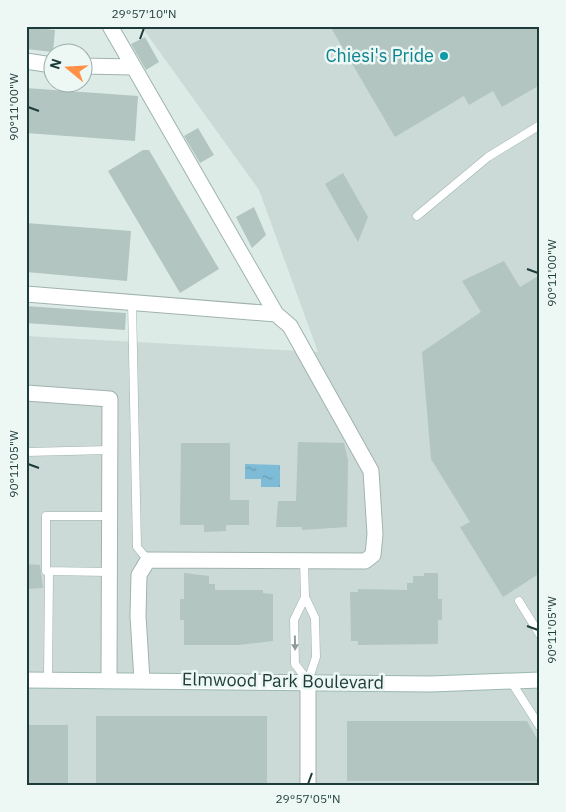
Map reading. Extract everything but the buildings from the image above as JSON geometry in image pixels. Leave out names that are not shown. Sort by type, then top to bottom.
[{"type":"street","points":[[110,26],[276,314],[290,326],[371,471],[375,534],[373,555],[365,561],[148,560],[139,575],[139,643],[142,680]]},
{"type":"street","points":[[26,61],[42,63]]},
{"type":"street","points":[[92,66],[133,67]]},
{"type":"street","points":[[26,294],[276,314]]},
{"type":"street","points":[[26,394],[110,399],[109,679]]},
{"type":"street","name":"Elmwood Park Boulevard","points":[[26,680],[109,679],[431,684],[540,680]]},
{"type":"street","points":[[308,681],[308,786]]},
{"type":"lane","points":[[417,216],[488,156],[540,125]]},
{"type":"lane","points":[[132,302],[138,547],[148,560]]},
{"type":"lane","points":[[26,452],[110,450]]},
{"type":"lane","points":[[109,516],[46,516],[46,572],[109,572]]},
{"type":"lane","points":[[304,561],[305,597],[315,618],[316,657],[308,681]]},
{"type":"lane","points":[[48,680],[49,571]]},
{"type":"lane","points":[[305,597],[294,620],[295,664],[308,681]]},
{"type":"lane","points":[[519,601],[540,635]]},
{"type":"lane","points":[[510,680],[540,726]]},
{"type":"shaded area","points":[[141,26],[540,26],[540,786],[26,786],[26,336],[318,352],[259,190]]},
{"type":"water","points":[[245,464],[280,465],[280,487],[261,487],[261,479],[245,479]]},
{"type":"place","name":"Chiesi's Pride","points":[[444,56]]}]
